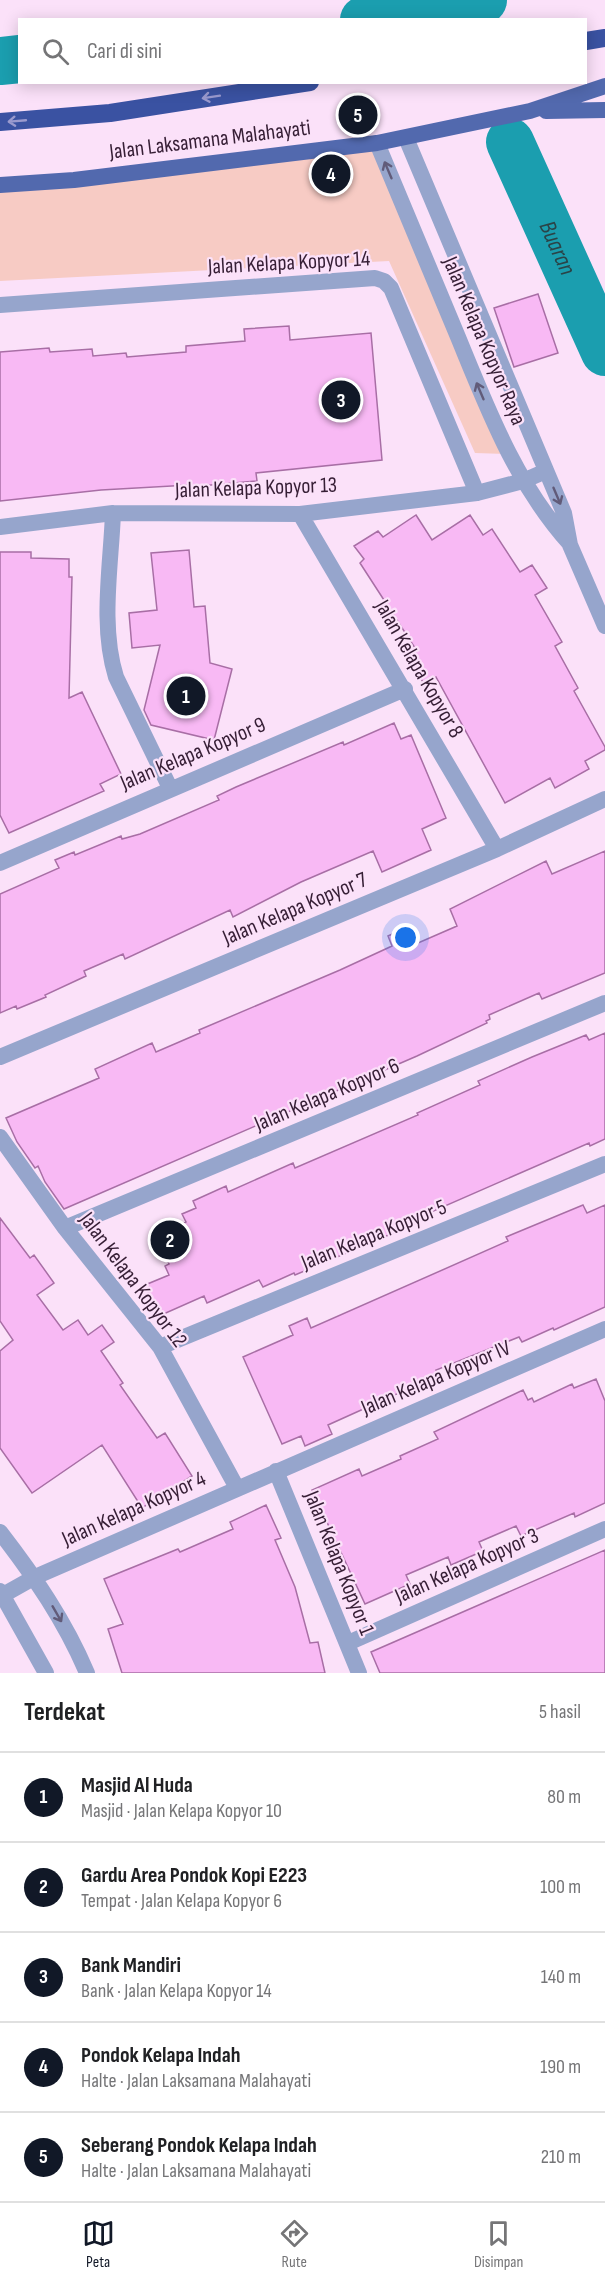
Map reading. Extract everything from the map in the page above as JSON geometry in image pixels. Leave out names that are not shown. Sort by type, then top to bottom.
[{"type":"highway","points":[[587,41],[605,38]]},
{"type":"highway","points":[[0,122],[110,113],[297,84]]},
{"type":"main road","name":"Jalan Laksamana Malahayati","points":[[0,185],[74,180],[377,143],[530,111],[605,86]]},
{"type":"main road","name":"Jalan Laksamana Malahayati","points":[[530,111],[605,110]]},
{"type":"street","name":"Jalan Kelapa Kopyor Raya","points":[[406,138],[564,513],[570,545],[605,626]]},
{"type":"street","name":"Jalan Kelapa Kopyor Raya","points":[[377,143],[495,426],[523,481],[549,521],[570,545]]},
{"type":"street","name":"Jalan Kelapa Kopyor 14","points":[[0,305],[375,278],[384,281],[391,288],[477,494]]},
{"type":"street","name":"Jalan Kelapa Kopyor 13","points":[[0,527],[113,513],[300,514],[477,494],[523,481],[546,471]]},
{"type":"street","points":[[113,513],[108,612],[110,659],[116,677],[171,788]]},
{"type":"street","name":"Jalan Kelapa Kopyor 8","points":[[300,514],[405,689],[497,849]]},
{"type":"street","name":"Jalan Kelapa Kopyor 9","points":[[0,863],[405,689]]},
{"type":"street","name":"Jalan Kelapa Kopyor 7","points":[[0,1057],[497,849],[605,799]]},
{"type":"street","name":"Jalan Kelapa Kopyor 6","points":[[65,1228],[605,1003]]},
{"type":"street","name":"Jalan Kelapa Kopyor 12","points":[[0,1137],[65,1228],[160,1347],[237,1488]]},
{"type":"street","name":"Jalan Kelapa Kopyor 5","points":[[160,1347],[605,1164]]},
{"type":"street","name":"Jalan Kelapa Kopyor IV","points":[[280,1469],[605,1329]]},
{"type":"street","name":"Jalan Kelapa Kopyor 4","points":[[1,1593],[280,1469]]},
{"type":"street","name":"Jalan Kelapa Kopyor 1","points":[[280,1469],[359,1673]]},
{"type":"street","name":"Jalan Kelapa Kopyor 3","points":[[348,1644],[605,1529]]},
{"type":"street","points":[[0,1532],[35,1577],[76,1647],[87,1673]]},
{"type":"street","points":[[1,1593],[41,1671]]},
{"type":"shaded area","points":[[377,143],[506,454],[475,453],[389,261],[0,281],[0,183]]},
{"type":"building","points":[[538,294],[558,353],[514,367],[494,308]]},
{"type":"building","points":[[289,326],[290,340],[371,333],[382,460],[256,473],[257,481],[189,487],[189,485],[101,490],[0,501],[0,352],[49,348],[50,352],[92,349],[93,356],[126,353],[127,357],[186,352],[186,346],[245,341],[244,329]]},
{"type":"building","points":[[416,515],[432,540],[470,515],[483,535],[492,529],[520,572],[532,565],[547,588],[535,595],[562,642],[555,646],[578,688],[574,691],[605,747],[605,750],[585,761],[589,769],[555,788],[550,778],[505,803],[436,677],[424,684],[408,656],[417,651],[360,563],[364,559],[354,546],[378,531],[383,537]]},
{"type":"building","points":[[189,550],[194,607],[205,606],[210,663],[232,669],[214,740],[151,725],[144,710],[160,645],[132,648],[129,613],[157,610],[151,553]]},
{"type":"building","points":[[0,552],[31,552],[31,558],[69,559],[69,577],[72,577],[69,698],[82,692],[121,774],[100,784],[104,791],[9,833],[0,815]]},
{"type":"building","points":[[394,723],[401,739],[411,735],[446,818],[422,829],[431,850],[382,872],[373,851],[301,882],[233,917],[230,910],[125,959],[123,954],[84,971],[86,976],[45,995],[46,997],[17,1009],[16,1006],[0,1013],[0,894],[59,868],[55,860],[74,852],[75,855],[121,836],[122,839],[140,834],[219,800],[217,796],[236,787]]},
{"type":"building","points":[[605,851],[605,973],[542,999],[539,993],[489,1015],[490,1019],[486,1021],[487,1023],[417,1056],[64,1209],[45,1182],[38,1166],[35,1168],[17,1142],[6,1118],[99,1078],[95,1069],[152,1043],[156,1052],[200,1033],[199,1030],[340,970],[392,946],[388,936],[410,926],[418,943],[457,926],[450,909],[546,861],[552,874]]},
{"type":"building","points":[[605,1033],[605,1139],[590,1146],[589,1143],[431,1212],[433,1216],[295,1275],[294,1273],[263,1287],[259,1280],[207,1303],[204,1296],[159,1316],[145,1285],[169,1275],[165,1266],[169,1264],[156,1238],[186,1222],[182,1214],[196,1208],[193,1201],[226,1186],[228,1192],[293,1163],[295,1168],[418,1115],[417,1113],[480,1085],[478,1081],[532,1057],[586,1035],[589,1040]]},
{"type":"building","points":[[583,1205],[587,1213],[605,1205],[605,1307],[522,1342],[519,1337],[436,1370],[439,1375],[328,1425],[332,1434],[305,1446],[301,1436],[282,1444],[243,1357],[293,1335],[289,1326],[307,1318],[311,1328],[508,1241],[506,1237]]},
{"type":"building","points":[[0,1218],[30,1258],[34,1255],[54,1283],[37,1295],[63,1330],[78,1320],[88,1335],[102,1325],[114,1342],[101,1351],[123,1383],[120,1385],[157,1438],[165,1433],[192,1476],[142,1508],[102,1445],[32,1493],[0,1448],[0,1351],[13,1340],[0,1321]]},
{"type":"building","points":[[596,1379],[605,1401],[605,1503],[575,1517],[574,1513],[521,1536],[516,1526],[479,1542],[483,1551],[451,1565],[448,1557],[406,1575],[410,1584],[365,1604],[312,1490],[359,1469],[362,1476],[401,1459],[400,1456],[438,1439],[434,1432],[523,1390],[528,1400],[532,1398],[534,1402],[572,1384],[574,1388]]},
{"type":"building","points":[[266,1505],[281,1538],[275,1540],[295,1587],[310,1643],[318,1642],[325,1673],[122,1673],[108,1629],[123,1624],[104,1579],[178,1549],[180,1552],[233,1529],[230,1522]]},
{"type":"building","points":[[605,1550],[605,1673],[380,1673],[371,1652]]},
{"type":"waterway","points":[[376,18],[483,0]]},
{"type":"waterway","points":[[0,61],[18,59]]},
{"type":"waterway","name":"Buaran","points":[[510,142],[605,352]]},
{"type":"place","name":"Seberang Pondok Kelapa Indah","points":[[358,115]]},
{"type":"place","name":"Pondok Kelapa Indah","points":[[331,174]]},
{"type":"place","name":"Bank Mandiri","points":[[341,400]]},
{"type":"place","name":"Masjid Al Huda","points":[[186,696]]},
{"type":"place","name":"Gardu Area Pondok Kopi E223","points":[[170,1240]]}]
